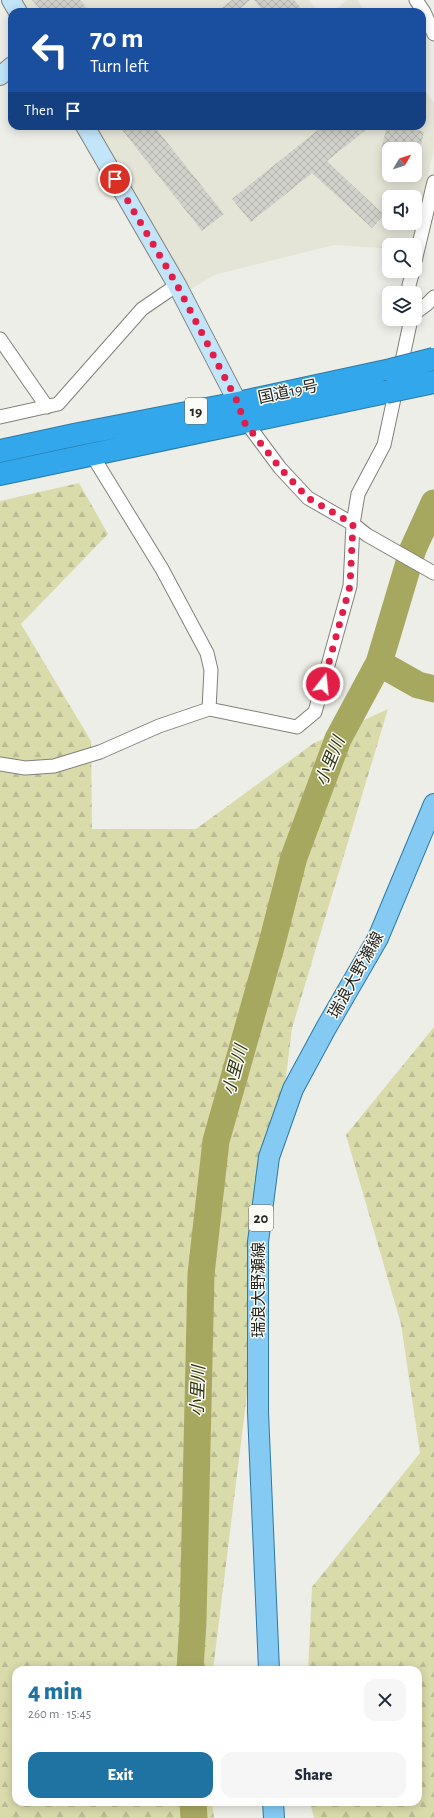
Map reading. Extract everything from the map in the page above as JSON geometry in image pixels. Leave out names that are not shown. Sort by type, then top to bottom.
[{"type":"highway","name":"国道19号","points":[[0,474],[92,455],[434,359]]},
{"type":"highway","name":"国道19号","points":[[0,451],[74,435],[386,392],[434,382]]},
{"type":"main road","name":"瑞浪大野瀬線","points":[[269,1666],[258,1412],[258,1242],[269,1157],[293,1089],[378,938],[434,804]]},
{"type":"main road","points":[[273,1806],[274,1818]]},
{"type":"street","points":[[426,16],[434,34]]},
{"type":"street","points":[[0,76],[8,69]]},
{"type":"street","points":[[86,130],[177,285],[241,412],[280,468],[308,498],[353,524],[367,535],[434,573]]},
{"type":"street","points":[[421,238],[434,182]]},
{"type":"street","points":[[0,417],[58,404],[142,308],[177,285]]},
{"type":"street","points":[[422,308],[434,297]]},
{"type":"street","points":[[0,764],[25,768],[54,766],[100,752],[159,726],[209,709],[297,727],[315,712],[350,586],[353,524],[358,494],[384,445],[410,326]]},
{"type":"street","points":[[0,339],[47,407]]},
{"type":"street","points":[[92,455],[162,569],[207,653],[211,670],[209,709]]},
{"type":"shaded area","points":[[17,0],[309,0],[316,8],[22,8]]},
{"type":"shaded area","points":[[347,0],[357,0],[363,8],[338,8]]},
{"type":"shaded area","points":[[426,92],[434,103],[434,148],[422,203],[422,190],[382,190],[382,230],[416,230],[415,238],[382,238],[382,248],[334,245],[214,275],[188,291],[93,130],[426,130]]},
{"type":"green space","points":[[79,483],[108,534],[21,624],[91,741],[92,829],[196,829],[314,743],[388,709],[292,1028],[213,1666],[12,1666],[12,1806],[212,1806],[214,1818],[0,1818],[0,501]]},
{"type":"green space","points":[[434,1027],[434,1818],[314,1818],[311,1806],[422,1806],[422,1666],[308,1666],[312,1587],[420,1453],[401,1324],[346,1135]]},
{"type":"building","points":[[32,0],[80,0],[87,8],[39,8]]},
{"type":"building","points":[[232,0],[250,0],[241,8],[221,8]]},
{"type":"building","points":[[254,0],[294,0],[301,8],[261,8]]},
{"type":"building","points":[[122,130],[157,130],[224,214],[202,231]]},
{"type":"building","points":[[318,130],[366,130],[327,161],[382,213],[382,217],[372,228],[312,173],[251,222],[232,199]]},
{"type":"building","points":[[386,130],[417,130],[424,132],[422,142],[383,142]]},
{"type":"waterway","name":"小里川","points":[[190,1666],[193,1621],[201,1274],[216,1141],[272,943],[294,857],[338,739],[379,663],[413,549],[434,503]]},
{"type":"waterway","points":[[379,663],[418,685],[434,689]]},
{"type":"waterway","name":"小里川","points":[[193,1806],[194,1818]]},
{"type":"route","points":[[115,179],[177,285],[238,403],[244,422],[256,435],[280,468],[308,498],[353,524],[350,586],[323,684]]}]
